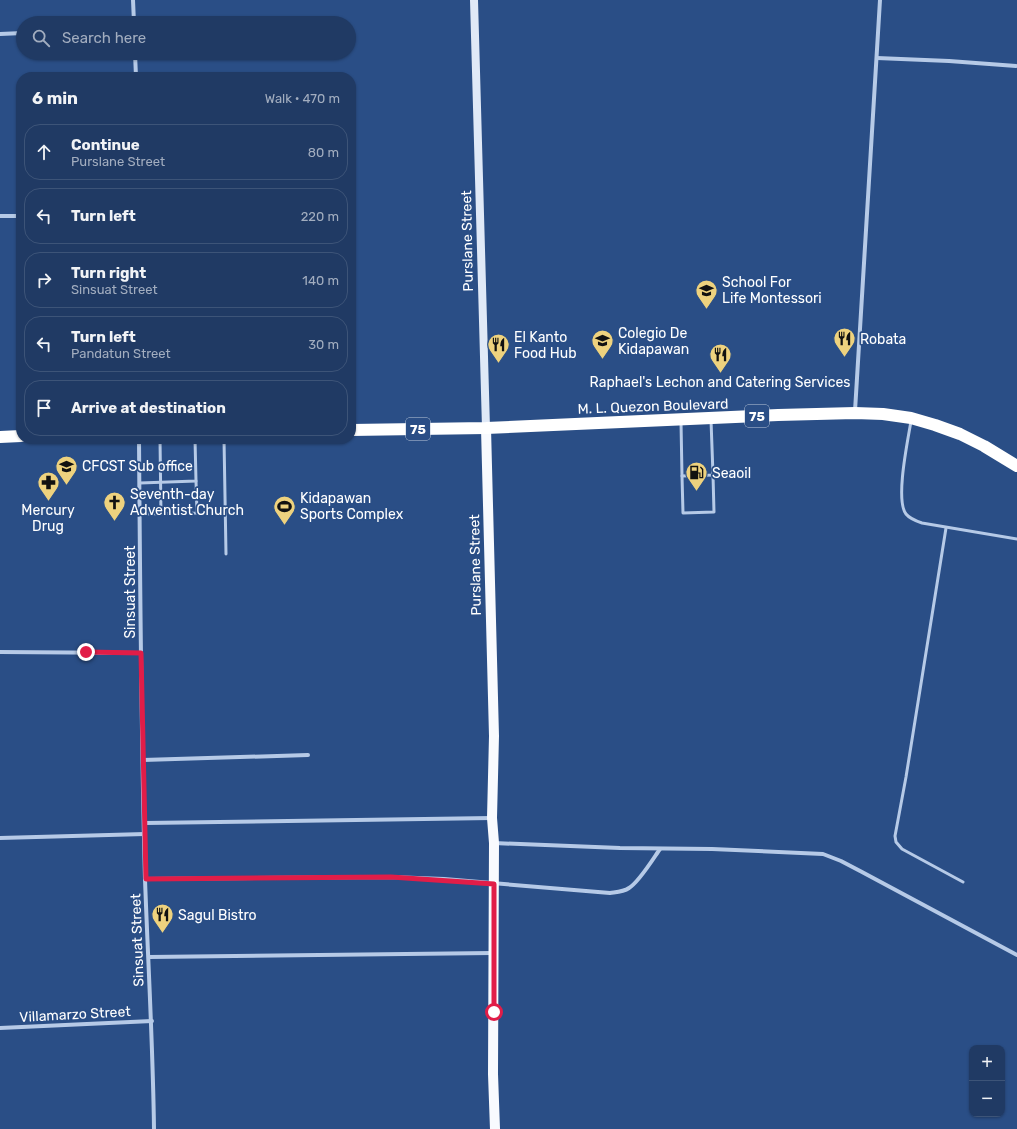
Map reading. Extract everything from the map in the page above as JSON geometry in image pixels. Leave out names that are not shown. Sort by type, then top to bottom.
[{"type":"highway","name":"M. L. Quezon Boulevard","points":[[356,430],[486,428],[778,415],[855,413],[883,414],[911,418],[960,434],[984,446],[1017,466]]},
{"type":"highway","points":[[0,437],[16,436]]},
{"type":"main road","name":"Purslane Street","points":[[486,428],[494,736],[492,818],[494,843],[493,1074],[495,1129]]},
{"type":"street","points":[[133,0],[134,16]]},
{"type":"street","name":"Purslane Street","points":[[474,0],[486,428]]},
{"type":"street","points":[[855,413],[880,0]]},
{"type":"street","points":[[0,34],[16,33]]},
{"type":"street","points":[[877,58],[1016,66]]},
{"type":"street","points":[[135,60],[136,72]]},
{"type":"street","points":[[0,216],[16,216]]},
{"type":"street","name":"Sinsuat Street","points":[[139,444],[141,514],[142,760],[152,1021],[154,1129]]},
{"type":"street","points":[[0,652],[141,653]]},
{"type":"street","points":[[142,760],[308,754]]},
{"type":"street","points":[[144,824],[492,818]]},
{"type":"street","points":[[0,838],[144,834]]},
{"type":"street","points":[[494,843],[620,848],[712,849],[823,854],[857,869],[1017,955]]},
{"type":"street","points":[[146,879],[391,877],[610,893],[630,888],[660,848]]},
{"type":"street","points":[[149,957],[494,953]]},
{"type":"street","name":"Villamarzo Street","points":[[0,1028],[152,1021]]},
{"type":"lane","points":[[681,419],[683,513],[714,512],[711,418]]},
{"type":"lane","points":[[911,418],[902,485],[901,505],[905,514],[912,520],[946,528],[1017,539]]},
{"type":"lane","points":[[160,444],[161,514]]},
{"type":"lane","points":[[141,514],[197,513],[195,444]]},
{"type":"lane","points":[[224,444],[226,554]]},
{"type":"lane","points":[[682,476],[713,475]]},
{"type":"lane","points":[[140,483],[196,481]]},
{"type":"lane","points":[[946,528],[895,836],[899,847],[963,882]]},
{"type":"place","name":"School For Life Montessori","points":[[707,310]]},
{"type":"place","name":"Robata","points":[[844,358]]},
{"type":"place","name":"Colegio De Kidapawan","points":[[603,360]]},
{"type":"place","name":"El Kanto Food Hub","points":[[499,364]]},
{"type":"place","name":"Raphael's Lechon and Catering Services","points":[[720,374]]},
{"type":"place","name":"CFCST Sub office","points":[[67,486]]},
{"type":"place","name":"Seaoil","points":[[697,492]]},
{"type":"place","name":"Mercury Drug","points":[[48,502]]},
{"type":"place","name":"Seventh-day Adventist Church","points":[[115,522]]},
{"type":"place","name":"Kidapawan Sports Complex","points":[[285,526]]},
{"type":"place","name":"Sagul Bistro","points":[[162,934]]},
{"type":"route","points":[[86,652],[141,653],[142,760],[146,879],[338,876],[444,879],[494,884],[494,1012]]}]
